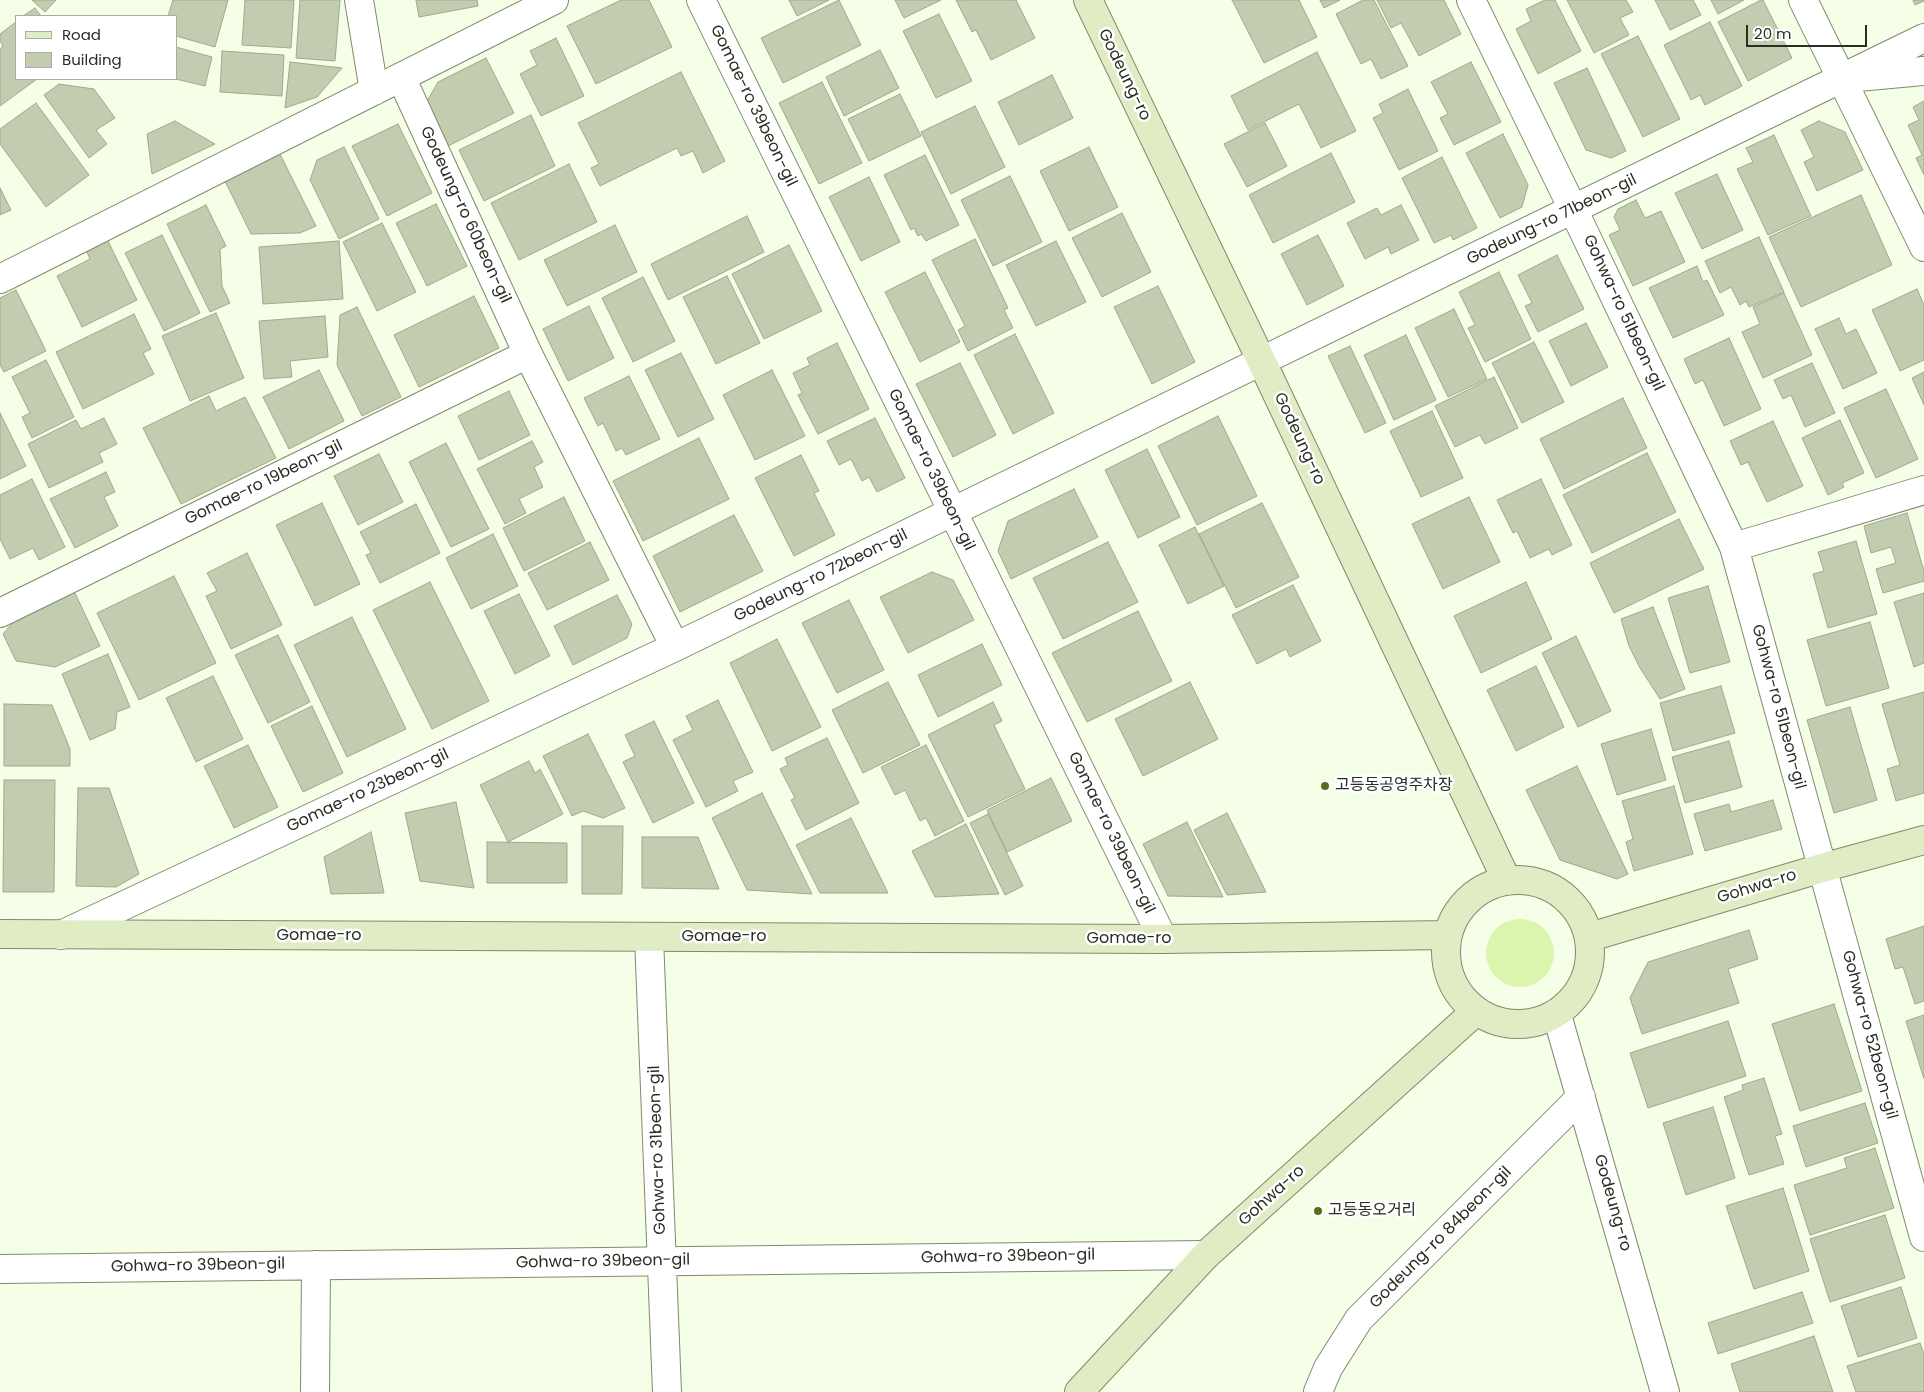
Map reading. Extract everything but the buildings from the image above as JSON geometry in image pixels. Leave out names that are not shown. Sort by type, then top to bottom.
[{"type":"street","points":[[359,0],[374,91]]},
{"type":"street","points":[[0,279],[554,0]]},
{"type":"street","name":"Gomae-ro 39beon-gil","points":[[701,0],[1163,939]]},
{"type":"street","name":"Godeung-ro","points":[[1088,0],[1262,362],[1507,881]]},
{"type":"street","name":"Gohwa-ro 51beon-gil","points":[[1471,0],[1734,547],[1822,868]]},
{"type":"street","points":[[1803,0],[1924,247]]},
{"type":"street","name":"Godeung-ro 71beon-gil","points":[[1262,362],[1924,38]]},
{"type":"street","points":[[1842,78],[1924,71]]},
{"type":"street","name":"Godeung-ro 60beon-gil","points":[[401,77],[528,354]]},
{"type":"street","points":[[528,354],[675,647]]},
{"type":"street","name":"Gomae-ro 19beon-gil","points":[[0,613],[528,354]]},
{"type":"street","name":"Godeung-ro 72beon-gil","points":[[675,647],[1262,362]]},
{"type":"street","points":[[1734,547],[1924,490]]},
{"type":"street","name":"Gomae-ro 23beon-gil","points":[[61,936],[675,647]]},
{"type":"street","name":"Gohwa-ro","points":[[1590,937],[1822,868],[1924,840]]},
{"type":"street","name":"Gohwa-ro 52beon-gil","points":[[1822,868],[1919,1201],[1924,1236]]},
{"type":"street","points":[[1507,881],[1535,882],[1561,894],[1580,915],[1590,937],[1589,970],[1577,995],[1556,1015],[1529,1024],[1502,1023],[1476,1011],[1456,990],[1447,964],[1448,936],[1460,909],[1481,890],[1507,881]]},
{"type":"street","name":"Gomae-ro","points":[[0,934],[61,936],[1163,939],[1448,936]]},
{"type":"street","name":"Gohwa-ro 31beon-gil","points":[[649,937],[667,1392]]},
{"type":"street","name":"Gohwa-ro","points":[[1078,1392],[1206,1255],[1476,1011]]},
{"type":"street","name":"Godeung-ro","points":[[1556,1015],[1582,1097],[1665,1392]]},
{"type":"street","name":"Godeung-ro 84beon-gil","points":[[1318,1392],[1328,1368],[1360,1319],[1582,1097]]},
{"type":"street","name":"Gohwa-ro 39beon-gil","points":[[0,1269],[1206,1255]]},
{"type":"street","points":[[315,1392],[316,1265]]},
{"type":"green space","points":[[1527,919],[1539,925],[1548,934],[1554,946],[1552,966],[1544,977],[1527,987],[1513,987],[1496,977],[1488,966],[1486,946],[1496,929],[1507,921]]},
{"type":"place","name":"고등동공영주차장","points":[[1325,786]]},
{"type":"place","name":"고등동오거리","points":[[1318,1211]]}]
